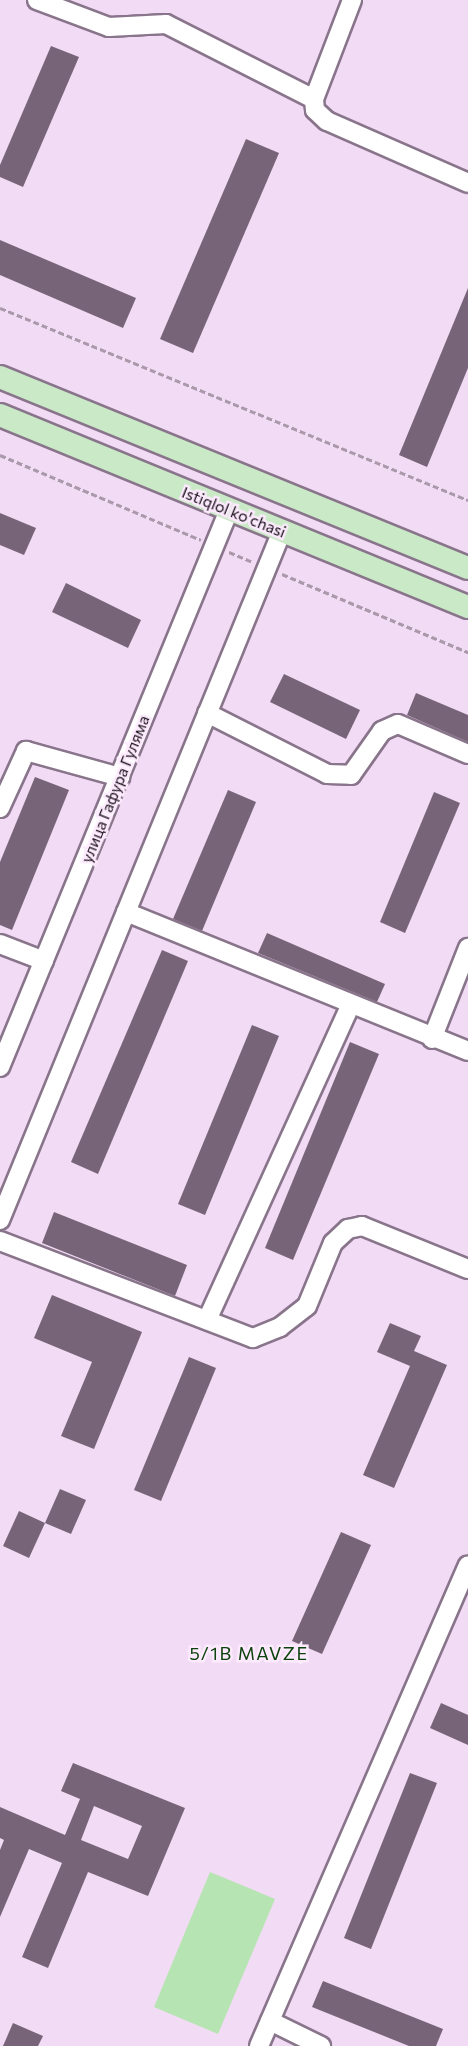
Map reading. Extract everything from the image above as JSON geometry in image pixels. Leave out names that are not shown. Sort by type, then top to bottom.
[{"type":"main road","points":[[0,377],[468,568]]},
{"type":"main road","name":"Istiqlol ko'chasi","points":[[0,415],[468,607]]},
{"type":"main road","points":[[376,569],[391,537]]},
{"type":"street","points":[[37,0],[109,27],[166,24],[314,99]]},
{"type":"street","points":[[352,0],[314,99],[315,110],[327,121],[468,183]]},
{"type":"street","name":"улица Гафура Гуляма","points":[[0,1067],[229,510]]},
{"type":"street","points":[[0,1220],[282,531]]},
{"type":"street","points":[[207,713],[327,774],[351,775],[382,731],[398,724],[468,754]]},
{"type":"street","points":[[0,808],[26,751],[120,777]]},
{"type":"street","points":[[126,912],[350,1006],[468,1052]]},
{"type":"street","points":[[0,944],[44,961]]},
{"type":"street","points":[[432,1039],[468,948]]},
{"type":"street","points":[[207,1320],[350,1006]]},
{"type":"street","points":[[0,1241],[253,1338],[280,1328],[307,1306],[333,1243],[348,1228],[362,1226],[468,1269]]},
{"type":"street","points":[[259,2046],[468,1565]]},
{"type":"street","points":[[270,2021],[321,2046]]},
{"type":"path","points":[[0,308],[468,500]]},
{"type":"path","points":[[0,456],[468,652]]},
{"type":"green space","points":[[210,1872],[275,1899],[218,2034],[154,2007]]},
{"type":"building","points":[[51,46],[79,57],[23,187],[0,177],[0,165]]},
{"type":"building","points":[[246,139],[279,153],[193,353],[160,339]]},
{"type":"building","points":[[0,240],[136,298],[123,328],[0,275]]},
{"type":"building","points":[[468,288],[468,368],[427,467],[399,455]]},
{"type":"building","points":[[0,513],[36,528],[24,555],[0,545]]},
{"type":"building","points":[[66,583],[141,620],[128,648],[52,612]]},
{"type":"building","points":[[284,674],[360,710],[346,739],[270,702]]},
{"type":"building","points":[[416,693],[468,715],[468,742],[407,715]]},
{"type":"building","points":[[35,777],[69,790],[12,930],[0,925],[0,862]]},
{"type":"building","points":[[228,790],[256,802],[202,931],[173,919]]},
{"type":"building","points":[[434,792],[460,803],[405,933],[380,922]]},
{"type":"building","points":[[267,933],[385,984],[377,1002],[258,953]]},
{"type":"building","points":[[162,950],[188,961],[98,1174],[71,1162]]},
{"type":"building","points":[[252,1025],[279,1036],[205,1215],[178,1204]]},
{"type":"building","points":[[350,1042],[379,1054],[293,1260],[265,1248]]},
{"type":"building","points":[[54,1212],[187,1265],[175,1296],[42,1243]]},
{"type":"building","points":[[52,1295],[142,1332],[94,1449],[61,1436],[92,1362],[34,1338]]},
{"type":"building","points":[[390,1323],[421,1336],[414,1351],[447,1365],[394,1488],[363,1475],[410,1366],[377,1352]]},
{"type":"building","points":[[189,1357],[216,1368],[161,1501],[134,1490]]},
{"type":"building","points":[[60,1489],[86,1500],[71,1534],[45,1523]]},
{"type":"building","points":[[19,1511],[45,1523],[29,1558],[3,1546]]},
{"type":"building","points":[[341,1532],[371,1545],[322,1654],[292,1641]]},
{"type":"building","points":[[441,1703],[468,1715],[468,1745],[430,1728]]},
{"type":"building","points":[[73,1763],[185,1808],[148,1896],[88,1872],[48,1968],[22,1957],[62,1863],[29,1849],[0,1917],[0,1850],[4,1840],[0,1838],[0,1807],[65,1835],[80,1799],[61,1791]],"holes":[[[94,1806],[142,1826],[128,1859],[81,1840]]]},
{"type":"building","points":[[410,1773],[437,1783],[371,1949],[344,1938]]},
{"type":"building","points":[[323,1981],[443,2029],[436,2046],[409,2046],[312,2007]]},
{"type":"building","points":[[13,2023],[43,2036],[38,2046],[3,2046]]},
{"type":"district","name":"5/1B MAVZE","points":[[249,1653]]}]
